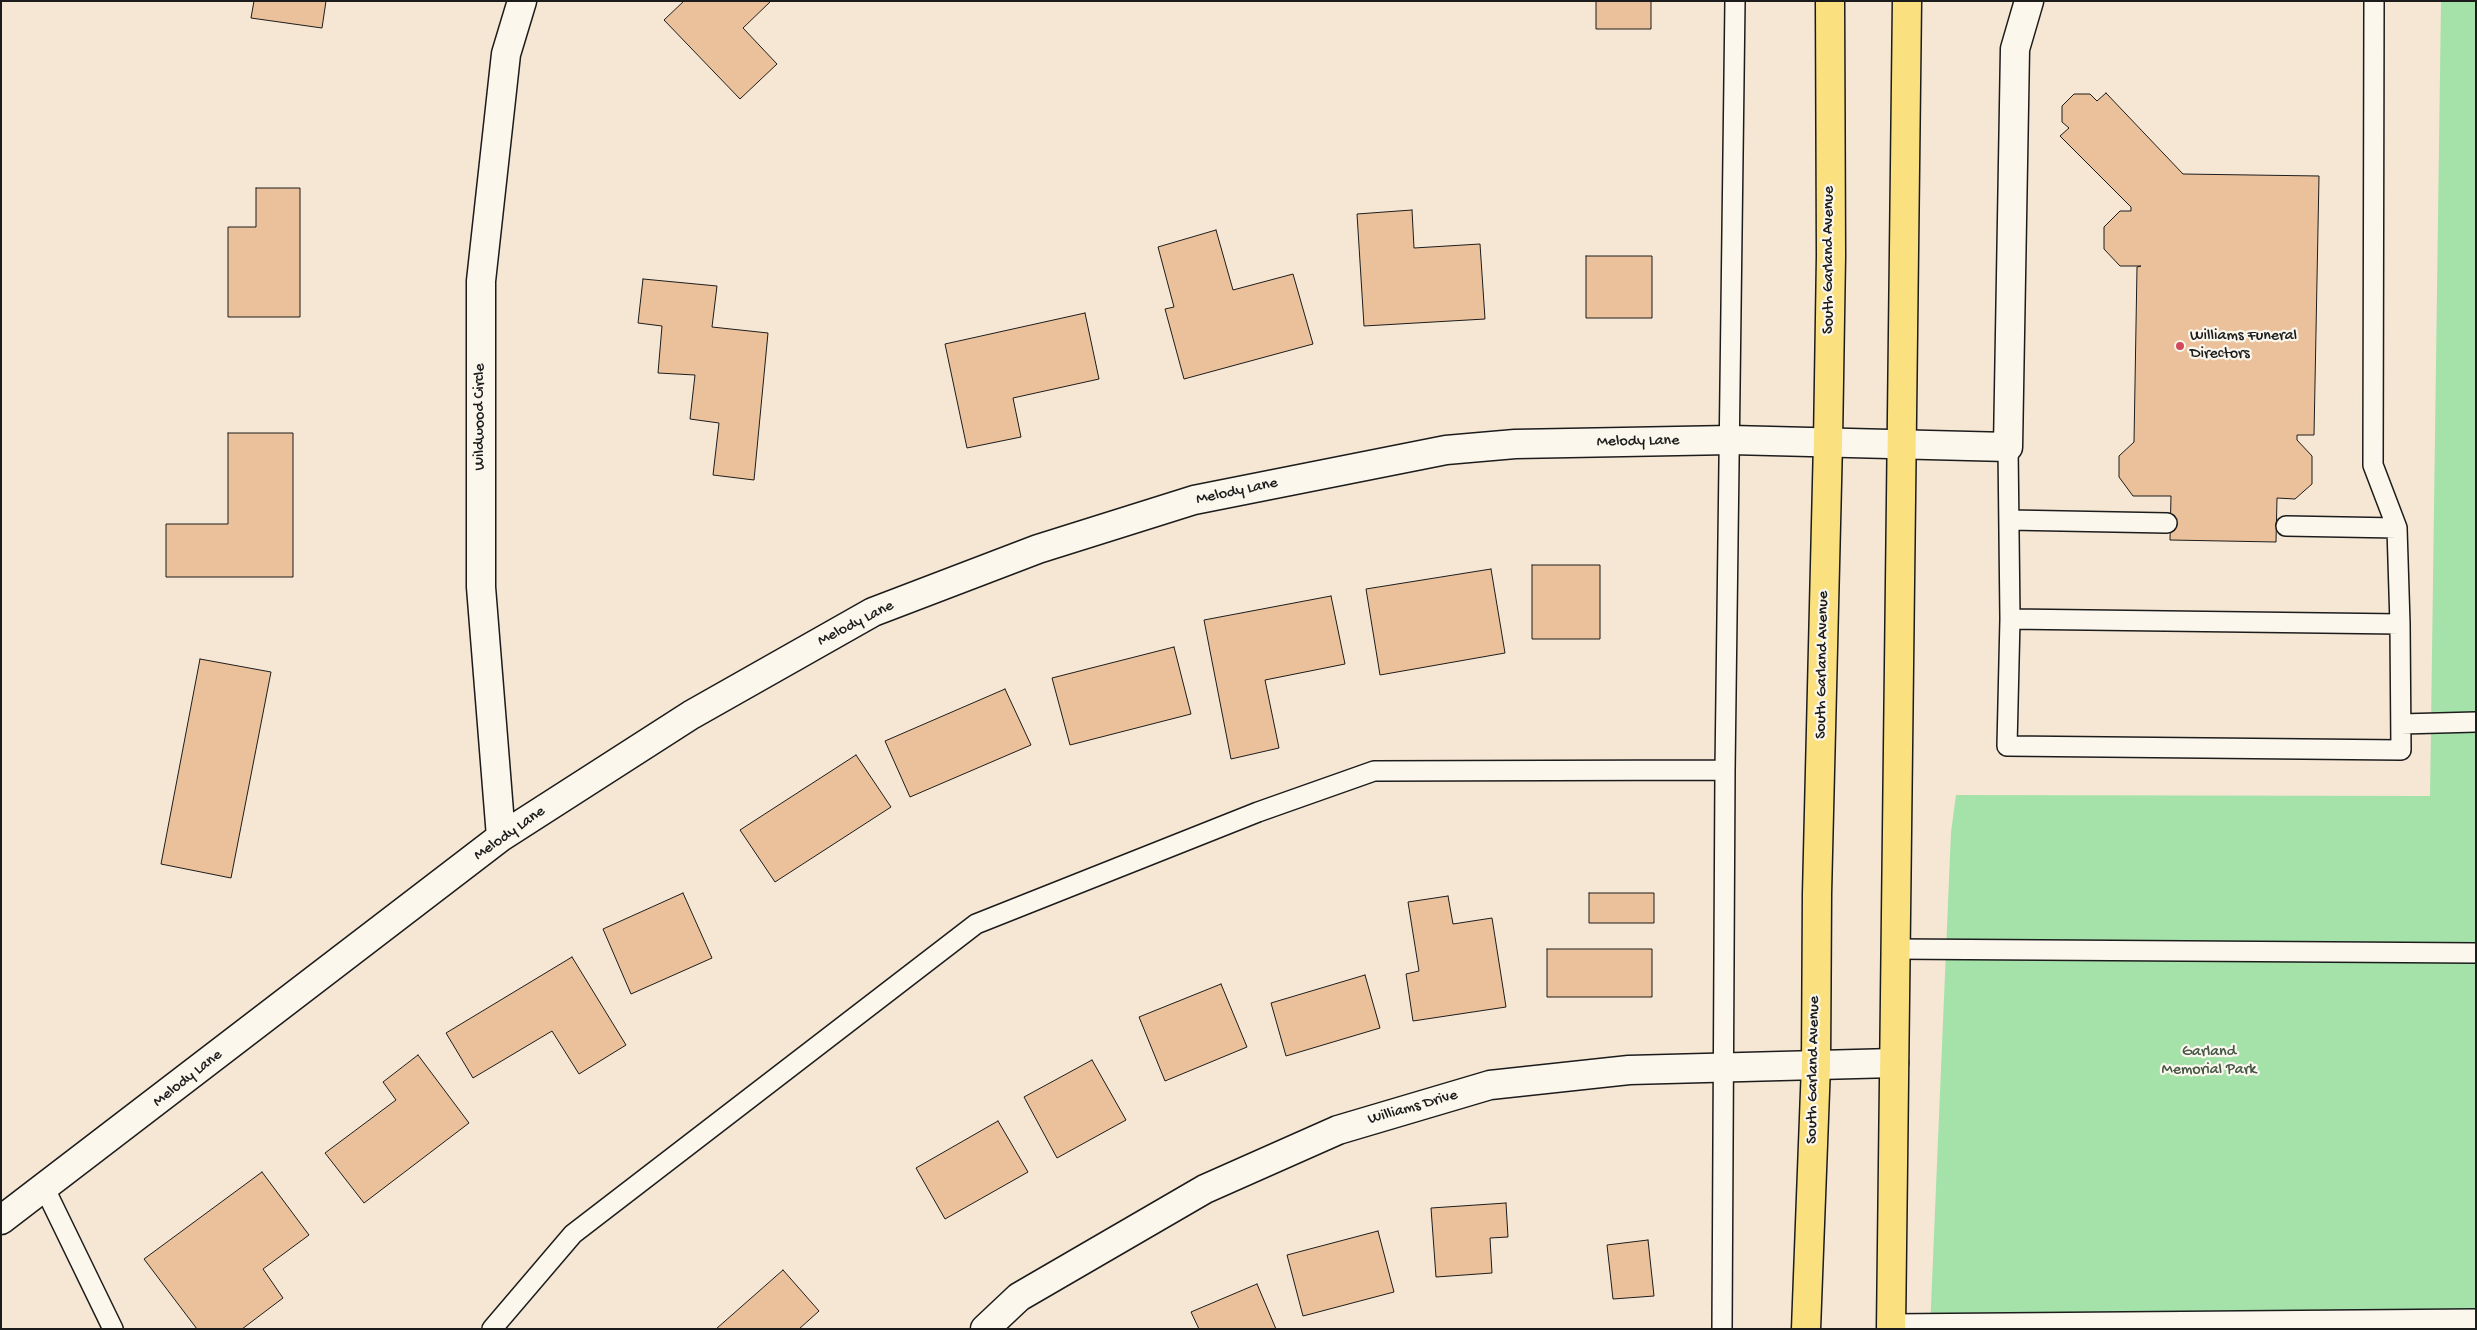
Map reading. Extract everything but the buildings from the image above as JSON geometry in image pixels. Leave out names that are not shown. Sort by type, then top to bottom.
[{"type":"main road","name":"South Garland Avenue","points":[[1806,1329],[1816,1065],[1817,894],[1828,442],[1831,256],[1830,1]]},
{"type":"main road","points":[[1891,1326],[1907,1]]},
{"type":"street","name":"Wildwood Circle","points":[[501,837],[481,587],[481,281],[506,54],[522,1]]},
{"type":"street","points":[[2008,447],[2015,49],[2030,1]]},
{"type":"street","name":"Melody Lane","points":[[1,1220],[45,1189],[501,837],[691,715],[873,612],[1038,548],[1194,500],[1446,450],[1516,444],[1731,440],[2008,447]]},
{"type":"street","name":"Williams Drive","points":[[985,1329],[1019,1297],[1205,1189],[1338,1130],[1490,1085],[1629,1070],[1894,1063]]},
{"type":"lane","points":[[1722,1329],[1725,770],[1731,440],[1735,1]]},
{"type":"lane","points":[[2008,447],[2010,618],[2007,746],[2401,750],[2398,528],[2373,464],[2374,1]]},
{"type":"lane","points":[[2010,520],[2167,523]]},
{"type":"lane","points":[[2286,526],[2398,528]]},
{"type":"lane","points":[[2010,618],[2400,624]]},
{"type":"lane","points":[[2401,724],[2476,722]]},
{"type":"lane","points":[[492,1329],[573,1234],[976,924],[1258,812],[1374,771],[1725,770]]},
{"type":"lane","points":[[1895,950],[2476,954]]},
{"type":"lane","points":[[45,1189],[113,1329]]},
{"type":"lane","points":[[1891,1326],[2315,1325],[2476,1319]]},
{"type":"green space","name":"Garland Memorial Park","points":[[2441,1],[2476,1],[2476,1329],[1930,1329],[1951,832],[1956,795],[2430,796]]},
{"type":"place","name":"Williams Funeral Directors","points":[[2180,346]]}]
